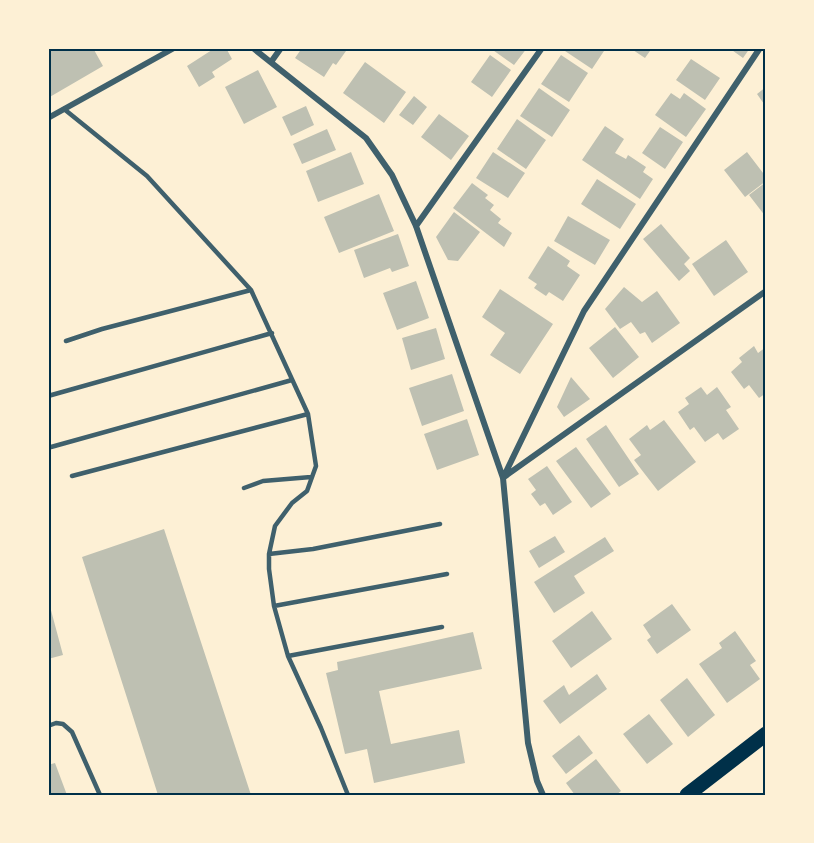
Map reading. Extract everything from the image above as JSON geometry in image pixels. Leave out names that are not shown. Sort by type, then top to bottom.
[{"type":"main road","points":[[687,795],[766,734]]},
{"type":"street","points":[[48,118],[174,48]]},
{"type":"street","points":[[253,48],[366,138],[392,175],[416,226],[503,478],[528,743],[537,781],[543,795]]},
{"type":"street","points":[[271,62],[280,48]]},
{"type":"street","points":[[416,226],[542,48]]},
{"type":"street","points":[[503,478],[584,311],[760,48]]},
{"type":"street","points":[[503,478],[766,291]]},
{"type":"lane","points":[[64,109],[147,177],[251,290],[308,414],[316,466],[307,491],[291,502],[275,526],[268,570],[274,606],[288,656],[348,795]]},
{"type":"lane","points":[[66,341],[251,290]]},
{"type":"lane","points":[[48,396],[272,333]]},
{"type":"lane","points":[[51,447],[292,380]]},
{"type":"lane","points":[[72,476],[308,414]]},
{"type":"lane","points":[[244,488],[263,481],[311,477]]},
{"type":"lane","points":[[269,554],[313,549],[441,524]]},
{"type":"lane","points":[[274,606],[447,574]]},
{"type":"lane","points":[[288,656],[442,627]]},
{"type":"lane","points":[[48,726],[56,723],[63,724],[72,732],[100,795]]},
{"type":"building","points":[[48,48],[93,48],[103,66],[48,98]]},
{"type":"building","points":[[215,48],[226,48],[232,59],[212,72],[215,77],[199,87],[187,66]]},
{"type":"building","points":[[302,48],[342,48],[346,51],[336,65],[333,63],[324,77],[295,58]]},
{"type":"building","points":[[490,48],[527,48],[514,65]]},
{"type":"building","points":[[567,48],[606,48],[592,69],[565,51]]},
{"type":"building","points":[[630,48],[652,48],[645,58]]},
{"type":"building","points":[[729,48],[750,48],[743,58]]},
{"type":"building","points":[[490,55],[511,70],[492,97],[471,82]]},
{"type":"building","points":[[561,55],[588,73],[569,102],[541,84]]},
{"type":"building","points":[[691,59],[720,78],[705,100],[676,80]]},
{"type":"building","points":[[365,62],[406,92],[384,123],[343,93]]},
{"type":"building","points":[[258,70],[277,107],[244,124],[225,87]]},
{"type":"building","points":[[766,87],[766,107],[757,94]]},
{"type":"building","points":[[539,88],[570,110],[552,137],[520,116]]},
{"type":"building","points":[[671,93],[680,99],[684,93],[706,109],[686,137],[655,115]]},
{"type":"building","points":[[414,96],[427,107],[413,125],[399,115]]},
{"type":"building","points":[[306,106],[314,125],[291,136],[282,117]]},
{"type":"building","points":[[439,114],[469,136],[451,160],[421,137]]},
{"type":"building","points":[[517,119],[546,140],[526,169],[497,149]]},
{"type":"building","points":[[605,126],[624,139],[615,153],[626,159],[628,155],[646,167],[643,172],[653,179],[640,199],[582,160]]},
{"type":"building","points":[[660,127],[683,142],[665,169],[642,153]]},
{"type":"building","points":[[327,129],[336,150],[302,164],[293,144]]},
{"type":"building","points":[[351,152],[364,184],[318,202],[306,171]]},
{"type":"building","points":[[493,152],[525,173],[508,198],[476,178]]},
{"type":"building","points":[[747,152],[766,177],[766,181],[745,197],[724,170]]},
{"type":"building","points":[[597,179],[636,204],[620,229],[581,204]]},
{"type":"building","points":[[766,182],[766,217],[749,195]]},
{"type":"building","points":[[472,183],[488,195],[485,198],[494,205],[490,210],[501,219],[498,223],[512,233],[504,247],[453,208]]},
{"type":"building","points":[[379,194],[394,231],[339,253],[324,217]]},
{"type":"building","points":[[454,212],[480,232],[458,261],[448,260],[436,237]]},
{"type":"building","points":[[568,216],[610,240],[595,265],[554,241]]},
{"type":"building","points":[[661,224],[690,258],[684,264],[690,271],[679,281],[643,239]]},
{"type":"building","points":[[398,234],[409,266],[392,272],[390,268],[364,278],[354,250]]},
{"type":"building","points":[[726,240],[748,272],[714,296],[692,264]]},
{"type":"building","points":[[548,246],[570,261],[567,266],[580,275],[563,301],[549,292],[546,296],[534,288],[537,284],[528,278]]},
{"type":"building","points":[[416,281],[429,318],[397,330],[383,293]]},
{"type":"building","points":[[624,287],[642,302],[657,291],[680,323],[652,343],[645,332],[640,334],[631,322],[620,329],[605,309]]},
{"type":"building","points":[[500,289],[553,324],[520,374],[490,355],[505,333],[482,317]]},
{"type":"building","points":[[615,327],[639,357],[613,378],[589,348]]},
{"type":"building","points":[[436,328],[445,359],[411,370],[402,338]]},
{"type":"building","points":[[754,346],[758,353],[766,347],[766,393],[759,398],[749,385],[744,389],[731,372],[742,362],[739,358]]},
{"type":"building","points":[[452,374],[464,411],[422,426],[409,388]]},
{"type":"building","points":[[571,377],[590,399],[564,417],[557,407]]},
{"type":"building","points":[[701,387],[707,395],[717,387],[731,407],[726,410],[739,429],[723,440],[718,433],[705,442],[694,427],[690,430],[678,412],[689,404],[685,398]]},
{"type":"building","points":[[467,419],[479,455],[437,470],[424,434]]},
{"type":"building","points":[[664,420],[696,462],[658,491],[634,460],[641,455],[629,439],[647,425],[650,430]]},
{"type":"building","points":[[606,425],[639,474],[619,487],[586,439]]},
{"type":"building","points":[[576,447],[611,494],[591,508],[556,461]]},
{"type":"building","points":[[547,466],[572,502],[553,515],[545,503],[540,506],[531,494],[536,490],[528,479]]},
{"type":"building","points":[[164,529],[251,795],[158,795],[82,557]]},
{"type":"building","points":[[555,536],[565,552],[539,568],[529,551]]},
{"type":"building","points":[[605,537],[614,551],[574,576],[585,593],[554,613],[534,582]]},
{"type":"building","points":[[48,599],[63,655],[48,659]]},
{"type":"building","points":[[672,604],[691,630],[657,654],[647,640],[651,637],[643,625]]},
{"type":"building","points":[[592,611],[612,639],[571,668],[552,641]]},
{"type":"building","points":[[735,631],[756,661],[750,665],[760,679],[727,703],[699,664],[722,648],[719,643]]},
{"type":"building","points":[[473,632],[482,669],[379,691],[391,744],[459,730],[465,763],[374,783],[367,749],[345,754],[326,673],[338,670],[337,662]]},
{"type":"building","points":[[597,674],[607,689],[560,724],[543,701],[564,685],[569,695]]},
{"type":"building","points":[[687,678],[715,715],[688,737],[660,700]]},
{"type":"building","points":[[649,714],[673,744],[647,764],[623,734]]},
{"type":"building","points":[[579,735],[593,753],[566,774],[552,756]]},
{"type":"building","points":[[596,759],[621,791],[616,795],[575,795],[566,783]]},
{"type":"building","points":[[55,763],[67,795],[48,795],[48,765]]}]
